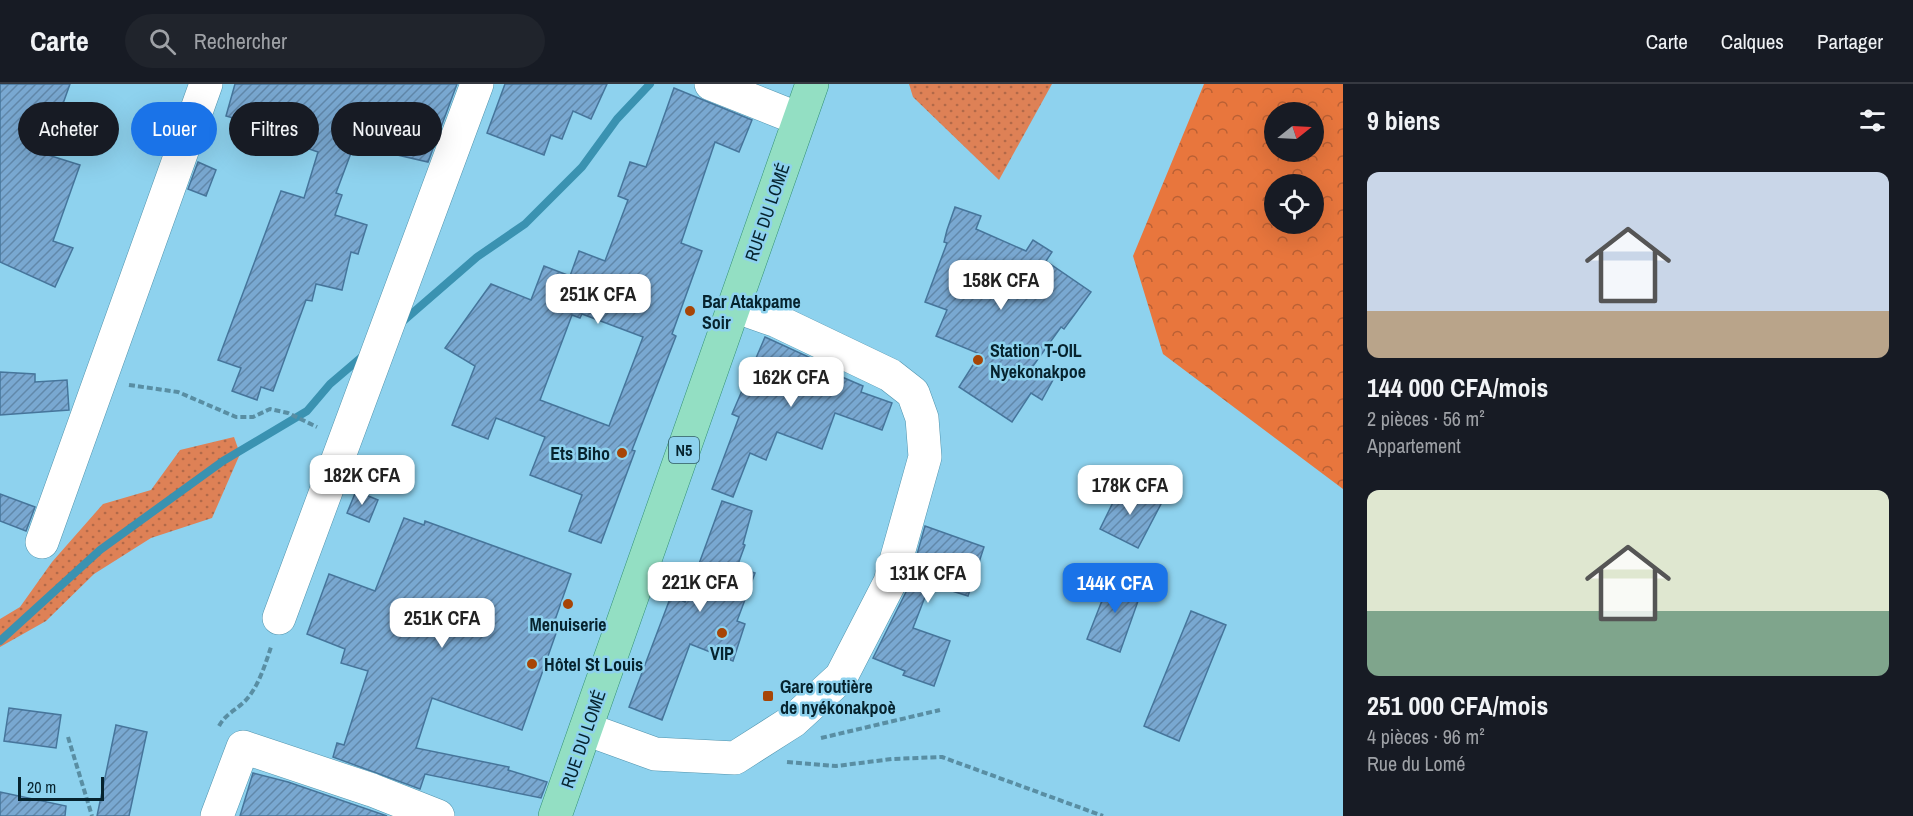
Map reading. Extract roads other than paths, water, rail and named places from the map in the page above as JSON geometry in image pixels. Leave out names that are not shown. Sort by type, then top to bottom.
[{"type":"main road","name":"RUE DU LOMÉ","points":[[555,816],[812,84]]},
{"type":"street","points":[[42,542],[206,84]]},
{"type":"street","points":[[279,618],[368,378],[411,270],[477,84]]},
{"type":"street","points":[[711,84],[799,119]]},
{"type":"street","points":[[586,729],[655,754],[735,759],[793,721],[841,676],[890,582],[926,457],[922,418],[913,393],[890,375],[777,321],[734,306]]},
{"type":"street","points":[[217,816],[243,747],[372,790],[438,816]]},
{"type":"waterway","points":[[401,323],[477,257],[525,224],[582,167],[617,119],[650,84]]},
{"type":"waterway","points":[[0,641],[100,550],[223,461],[307,411],[330,384],[364,355]]},
{"type":"place","name":"Bar Atakpame Soir","points":[[690,311]]},
{"type":"place","name":"Station T-OIL Nyekonakpoe","points":[[978,360]]},
{"type":"place","name":"Ets Biho","points":[[622,453]]},
{"type":"place","name":"Menuiserie","points":[[568,604]]},
{"type":"place","name":"VIP","points":[[722,633]]},
{"type":"place","name":"Hôtel St Louis","points":[[532,664]]},
{"type":"place","name":"Gare routière de nyékonakpoè","points":[[768,696]]}]
